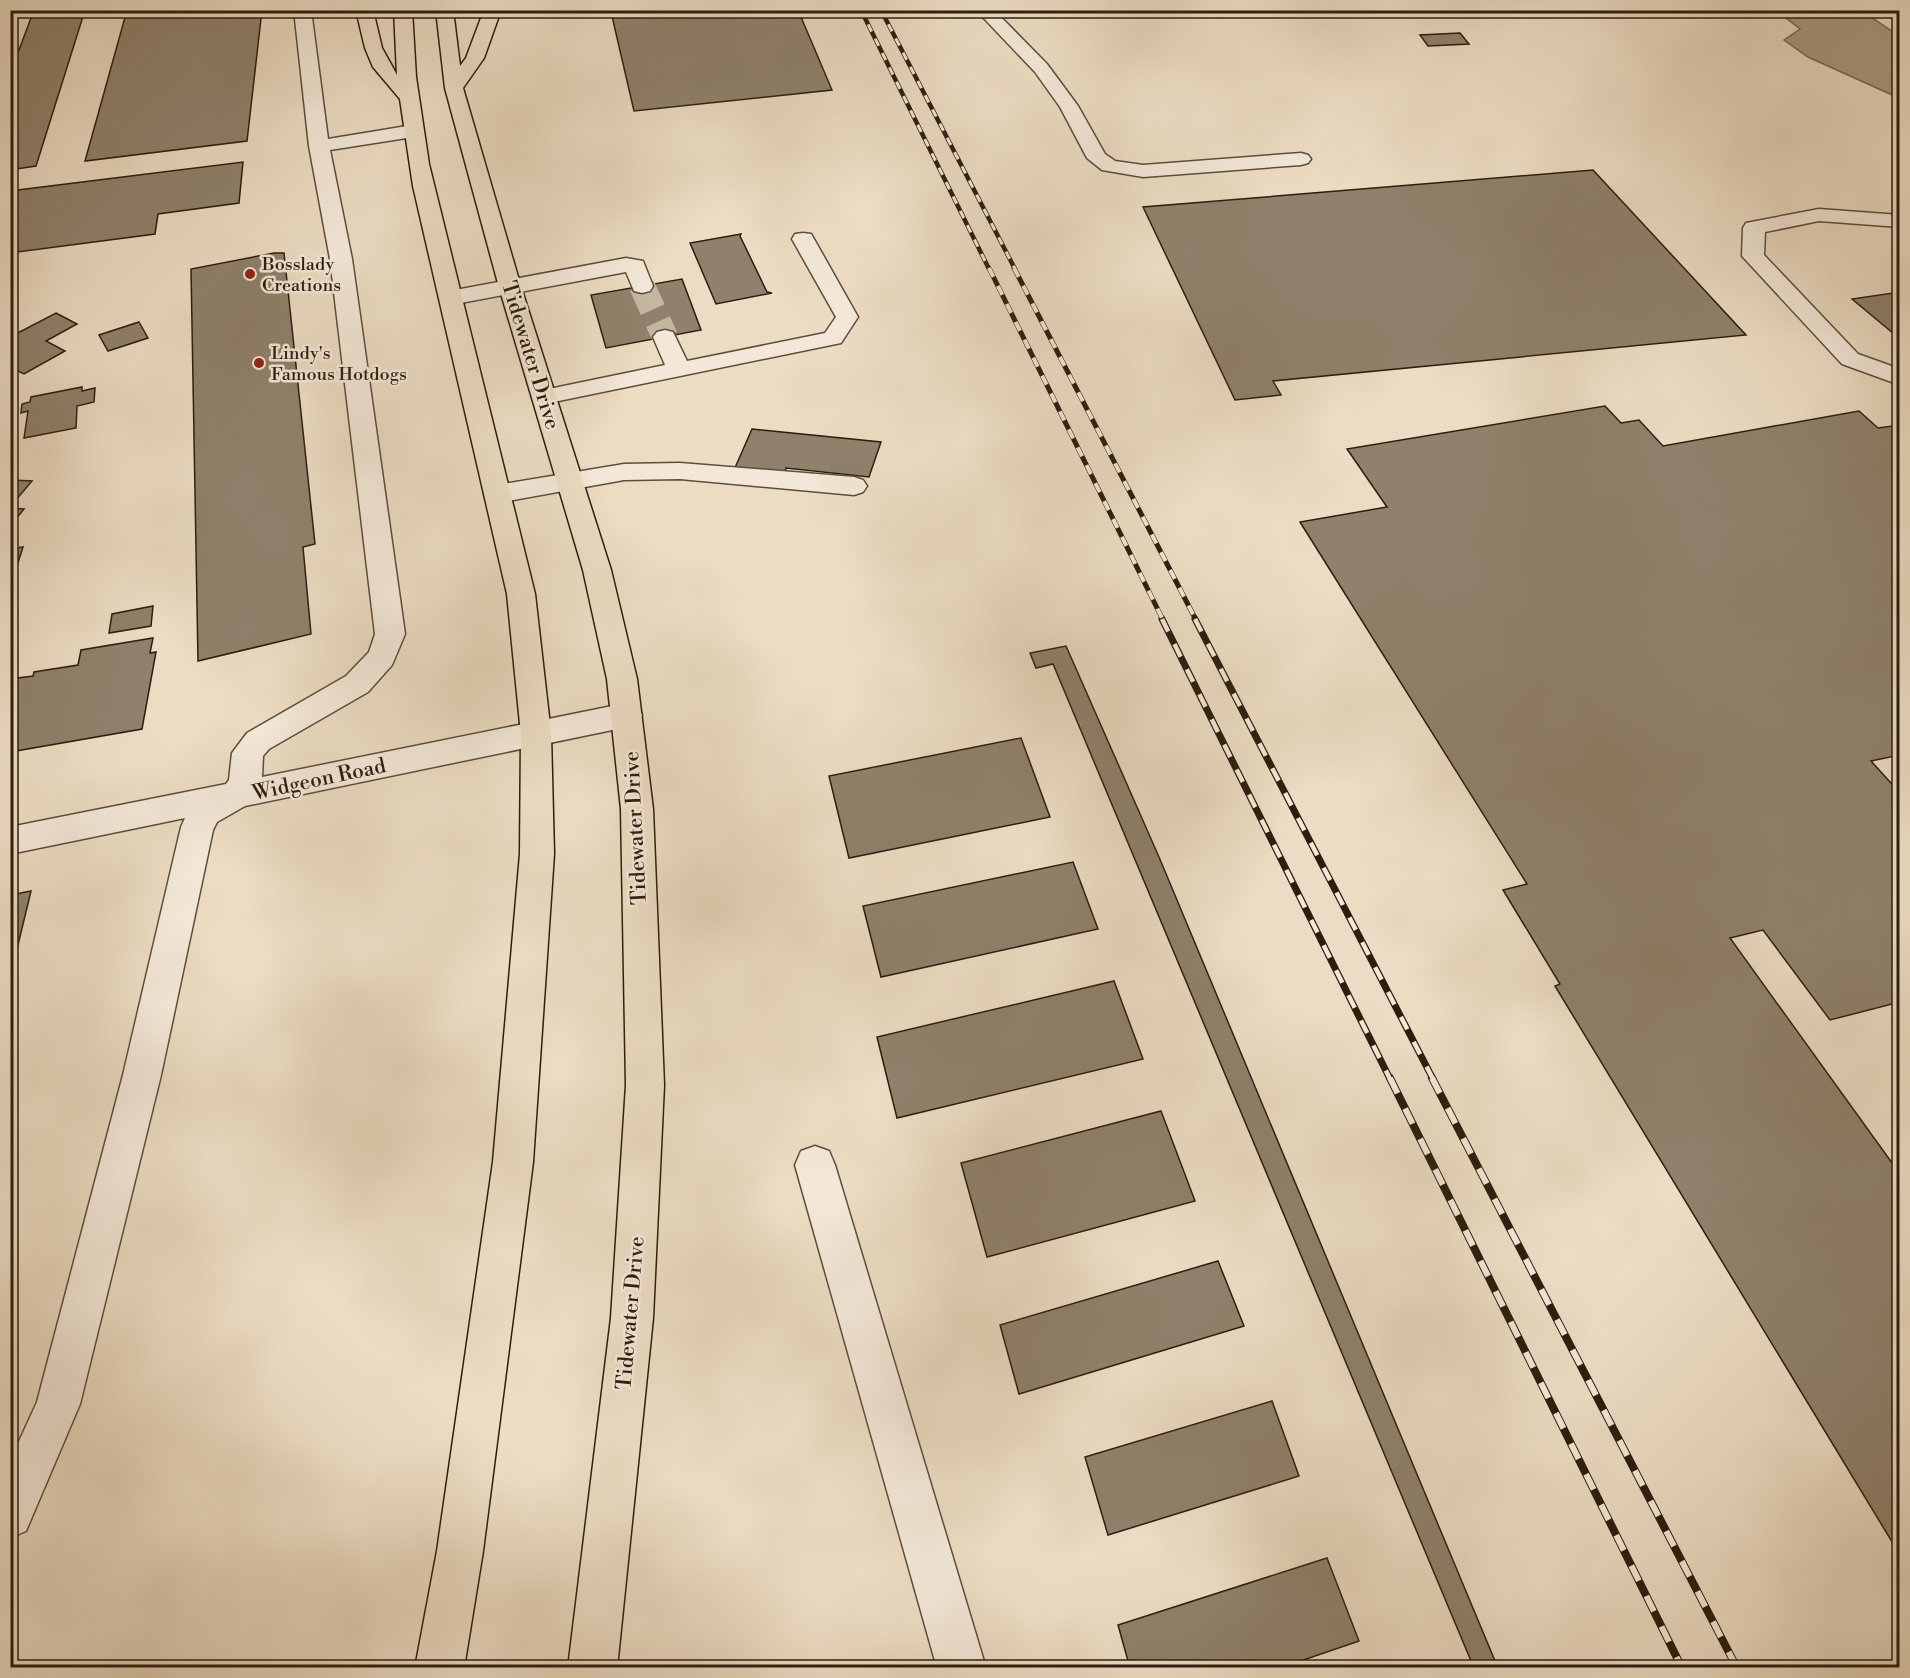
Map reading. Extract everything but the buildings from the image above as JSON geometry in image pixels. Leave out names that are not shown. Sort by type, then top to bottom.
[{"type":"highway","points":[[364,10],[376,60],[389,80],[408,96]]},
{"type":"highway","points":[[403,10],[408,96],[423,186],[521,594],[536,734],[537,854],[513,1162],[460,1551],[439,1668]]},
{"type":"highway","name":"Tidewater Drive","points":[[444,10],[454,88],[510,287],[597,570],[622,679],[637,809],[645,1085],[632,1318],[592,1668]]},
{"type":"highway","points":[[454,88],[475,58],[493,10]]},
{"type":"street","points":[[10,1515],[58,1404],[142,1075],[197,827],[206,813],[235,796],[245,783],[248,753],[258,741],[357,684],[382,657],[390,634],[341,259],[319,146],[302,10]]},
{"type":"street","points":[[984,10],[1041,68],[1069,106],[1097,158],[1109,166],[1143,171],[1300,159]]},
{"type":"street","points":[[319,146],[413,131]]},
{"type":"street","points":[[1899,221],[1818,215],[1754,228],[1753,256],[1850,359],[1899,378]]},
{"type":"street","points":[[544,397],[833,338],[847,317],[802,239]]},
{"type":"street","points":[[450,298],[626,265],[635,266],[642,286]]},
{"type":"street","points":[[665,337],[679,370]]},
{"type":"street","points":[[497,494],[624,472],[680,471],[854,486]]},
{"type":"street","name":"Widgeon Road","points":[[10,841],[627,715]]},
{"type":"street","points":[[814,1165],[962,1668]]},
{"type":"shaded area","points":[[1777,11],[1862,11],[1899,36],[1899,98],[1808,57],[1784,40],[1800,29]]},
{"type":"tunnel","points":[[642,286],[665,337]]},
{"type":"railway","points":[[861,10],[989,269]]},
{"type":"railway","points":[[881,10],[1015,269]]},
{"type":"railway","points":[[989,268],[1163,620]]},
{"type":"railway","points":[[1014,268],[1196,620]]},
{"type":"railway","points":[[1162,619],[1390,1079]]},
{"type":"railway","points":[[1195,619],[1433,1079]]},
{"type":"railway","points":[[1390,1078],[1682,1668]]},
{"type":"railway","points":[[1432,1078],[1737,1668]]},
{"type":"place","name":"Bosslady Creations","points":[[250,274]]},
{"type":"place","name":"Lindy's Famous Hotdogs","points":[[259,363]]}]
